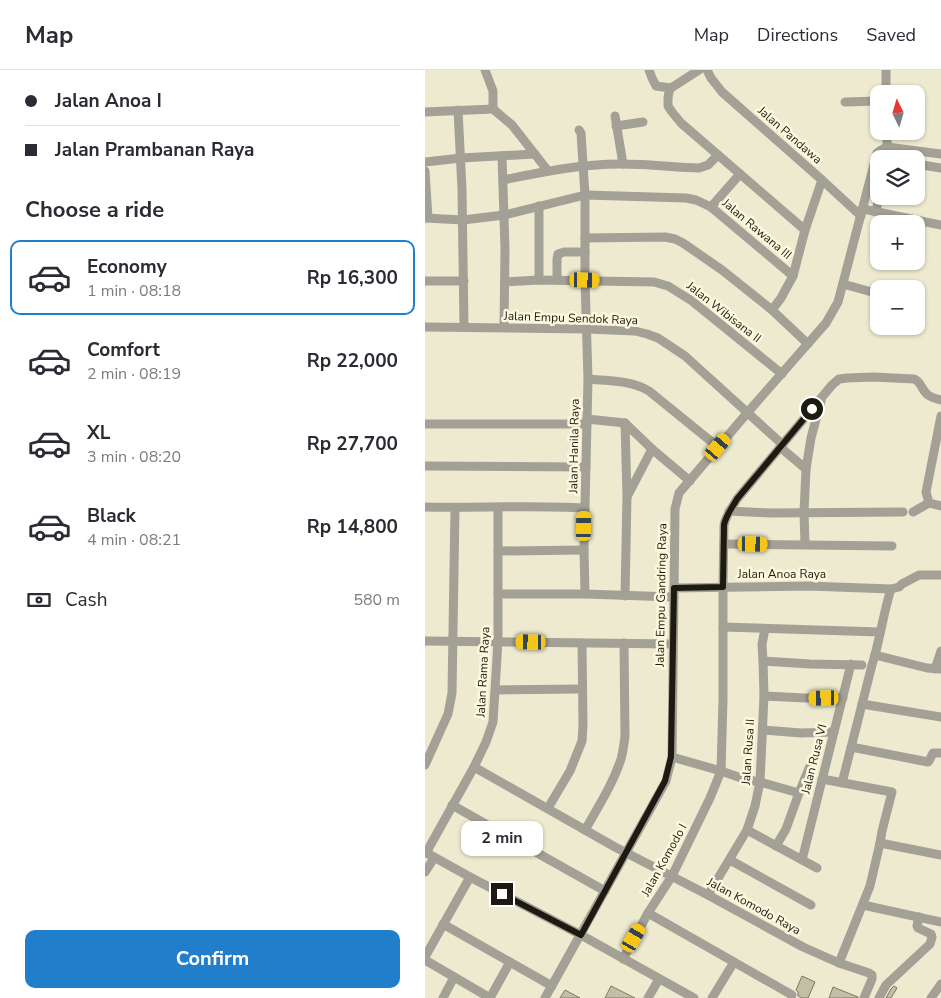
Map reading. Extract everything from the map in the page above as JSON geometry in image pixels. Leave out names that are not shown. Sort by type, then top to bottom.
[{"type":"street","points":[[485,70],[493,90],[493,109]]},
{"type":"street","points":[[649,70],[656,86],[671,88],[699,70]]},
{"type":"street","name":"Jalan Pandawa","points":[[707,70],[722,92],[822,180],[862,212]]},
{"type":"street","points":[[886,70],[886,85]]},
{"type":"street","points":[[671,88],[668,106],[681,123],[805,230]]},
{"type":"street","points":[[845,102],[870,101]]},
{"type":"street","points":[[425,112],[493,109],[512,125],[548,171]]},
{"type":"street","points":[[458,110],[463,220],[464,327]]},
{"type":"street","points":[[615,116],[623,164]]},
{"type":"street","points":[[616,126],[643,122]]},
{"type":"street","name":"Jalan Hanila Raya","points":[[579,130],[581,133],[585,195],[588,379],[584,550],[585,594]]},
{"type":"street","points":[[887,140],[887,148],[941,154]]},
{"type":"street","name":"Jalan Empu Gandring Raya","points":[[545,998],[665,781],[671,757],[675,509],[679,493],[826,323],[838,302],[877,153],[887,148]]},
{"type":"street","points":[[425,162],[535,154]]},
{"type":"street","points":[[503,180],[583,166],[623,164],[699,168],[708,165],[718,155]]},
{"type":"street","points":[[502,156],[505,282],[504,327]]},
{"type":"street","points":[[925,165],[941,168]]},
{"type":"street","points":[[425,171],[426,218]]},
{"type":"street","points":[[711,207],[740,174]]},
{"type":"street","points":[[771,310],[781,298],[793,276],[805,230],[822,180]]},
{"type":"street","name":"Jalan Rawana III","points":[[426,218],[463,220],[504,215],[585,195],[686,198],[696,200],[711,207],[793,276]]},
{"type":"street","points":[[876,212],[877,205]]},
{"type":"street","points":[[539,206],[539,280]]},
{"type":"street","points":[[862,212],[876,212],[941,225]]},
{"type":"street","points":[[585,238],[665,237],[675,239],[722,270],[771,310],[808,344]]},
{"type":"street","points":[[557,280],[558,254],[564,252],[585,252]]},
{"type":"street","name":"Jalan Wibisana II","points":[[505,282],[585,280],[654,282],[668,286],[692,301],[782,374]]},
{"type":"street","points":[[425,281],[463,281]]},
{"type":"street","points":[[843,284],[870,292]]},
{"type":"street","name":"Jalan Empu Sendok Raya","points":[[425,327],[504,327],[635,331],[658,338],[685,356],[748,412],[806,469]]},
{"type":"street","points":[[729,512],[737,499],[781,446],[832,385],[839,380],[873,377],[914,379],[919,381],[926,394],[941,400]]},
{"type":"street","points":[[588,379],[642,386],[718,447]]},
{"type":"street","points":[[805,544],[806,469],[811,438],[822,398]]},
{"type":"street","points":[[929,503],[926,492],[941,418]]},
{"type":"street","points":[[425,424],[587,421],[625,424],[690,480]]},
{"type":"street","points":[[625,424],[627,496],[625,596]]},
{"type":"street","points":[[627,496],[652,449]]},
{"type":"street","points":[[425,466],[586,467]]},
{"type":"street","points":[[913,512],[929,503],[941,506]]},
{"type":"street","points":[[425,507],[546,506],[585,508]]},
{"type":"street","name":"Jalan Rama Raya","points":[[425,852],[474,767],[493,722],[498,641],[498,507]]},
{"type":"street","points":[[425,765],[448,714],[452,692],[455,508]]},
{"type":"street","points":[[729,512],[903,512]]},
{"type":"street","name":"Jalan Komodo I","points":[[623,959],[648,913],[672,876],[711,798],[721,771],[724,525],[729,512]]},
{"type":"street","points":[[724,544],[892,546]]},
{"type":"street","points":[[498,551],[584,550]]},
{"type":"street","points":[[842,783],[891,589],[899,587],[901,584],[919,575],[941,575]]},
{"type":"street","name":"Jalan Anoa Raya","points":[[498,594],[625,596],[723,587],[807,586],[891,589]]},
{"type":"street","points":[[723,627],[880,632]]},
{"type":"street","name":"Jalan Rusa II","points":[[708,895],[747,830],[755,806],[760,782],[763,730],[762,644],[765,629]]},
{"type":"street","points":[[425,641],[673,644]]},
{"type":"street","points":[[548,808],[569,771],[582,741],[582,643]]},
{"type":"street","points":[[585,830],[612,781],[621,759],[625,736],[624,643]]},
{"type":"street","points":[[875,655],[938,669],[941,651]]},
{"type":"street","points":[[763,661],[810,664],[862,664]]},
{"type":"street","name":"Jalan Rusa VI","points":[[802,860],[851,664]]},
{"type":"street","points":[[496,690],[582,689]]},
{"type":"street","points":[[764,696],[843,698]]},
{"type":"street","points":[[862,704],[941,717]]},
{"type":"street","points":[[763,730],[801,733],[834,732]]},
{"type":"street","points":[[851,747],[928,762],[933,753],[941,753]]},
{"type":"street","points":[[671,757],[799,793]]},
{"type":"street","points":[[776,846],[786,830],[812,761]]},
{"type":"street","name":"Jalan Komodo Raya","points":[[474,767],[626,853],[803,947],[869,973],[873,979],[864,998]]},
{"type":"street","points":[[822,779],[892,792],[882,830],[873,878],[839,962]]},
{"type":"street","points":[[451,805],[605,891]]},
{"type":"street","points":[[747,830],[817,868]]},
{"type":"street","points":[[880,843],[941,855]]},
{"type":"street","points":[[425,852],[694,998]]},
{"type":"street","points":[[425,872],[434,858]]},
{"type":"street","points":[[730,860],[811,905]]},
{"type":"street","points":[[470,877],[425,959],[490,998],[510,962]]},
{"type":"street","points":[[863,905],[919,917],[940,918]]},
{"type":"street","points":[[648,913],[792,995]]},
{"type":"street","points":[[879,998],[886,985],[929,944],[932,937],[931,934],[918,928],[919,917]]},
{"type":"street","points":[[443,924],[552,986]]},
{"type":"street","points":[[712,998],[734,962]]},
{"type":"street","points":[[443,998],[454,977]]},
{"type":"street","points":[[648,998],[659,979]]},
{"type":"street","points":[[931,998],[941,984]]},
{"type":"building","points":[[802,976],[815,982],[808,998],[798,996],[796,990]]},
{"type":"building","points":[[611,986],[635,998],[605,998]]},
{"type":"building","points":[[894,986],[897,988],[891,998],[886,998],[891,989]]},
{"type":"building","points":[[833,987],[858,997],[858,998],[829,998]]},
{"type":"building","points":[[565,990],[580,998],[560,998]]},
{"type":"route","points":[[502,894],[581,935],[665,781],[671,757],[674,588],[723,587],[724,525],[729,512],[737,499],[812,409]]}]
